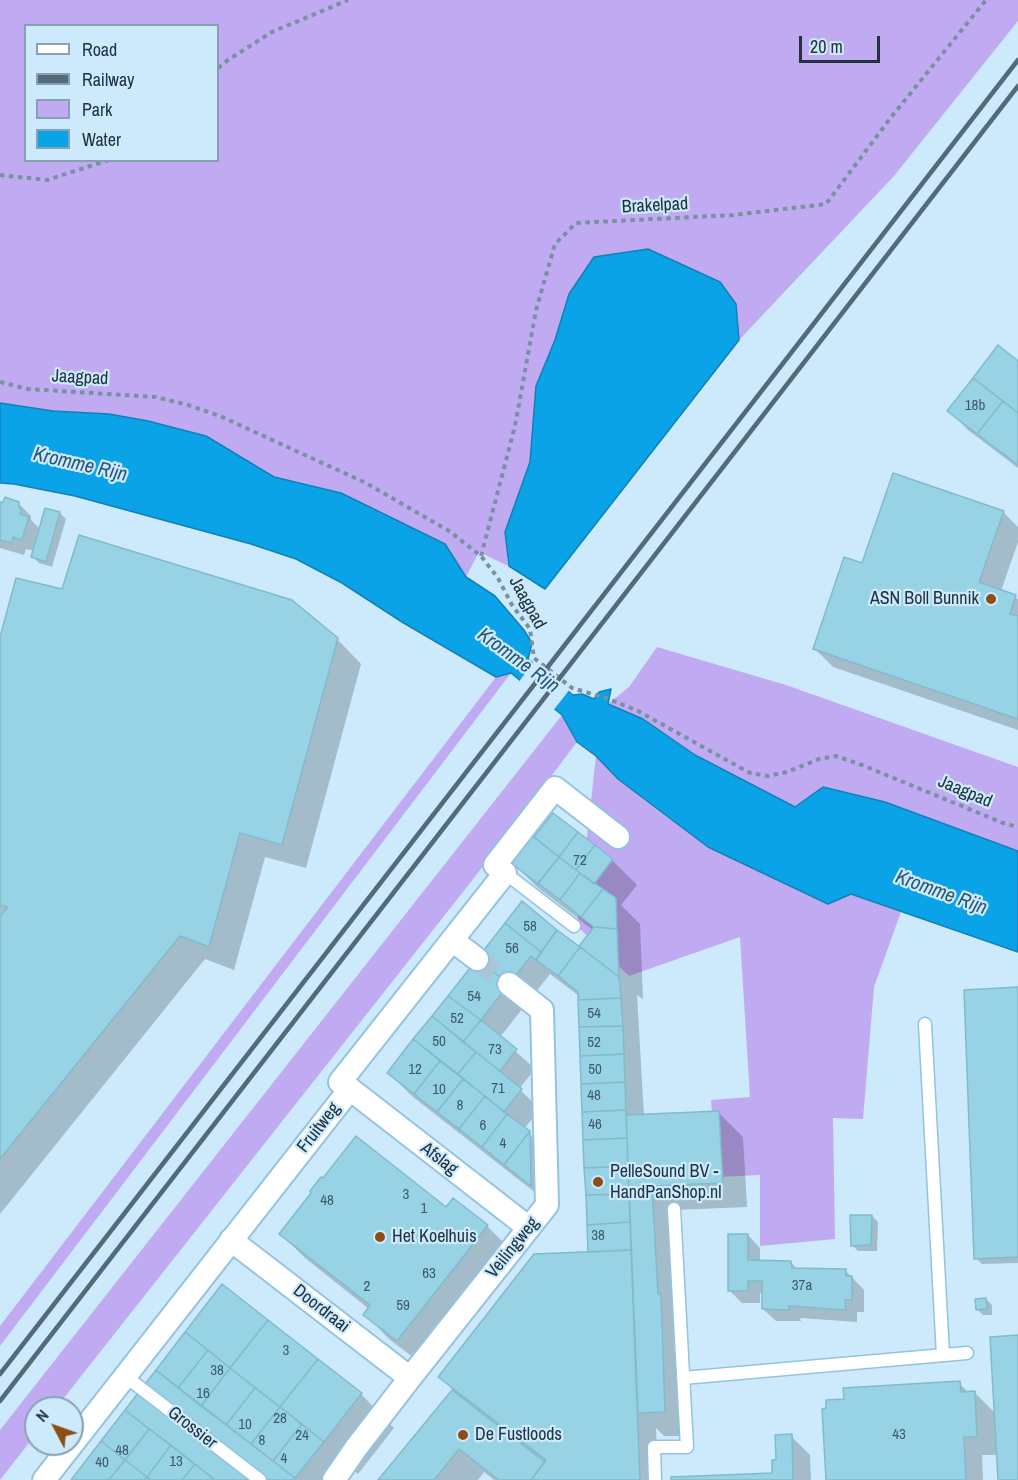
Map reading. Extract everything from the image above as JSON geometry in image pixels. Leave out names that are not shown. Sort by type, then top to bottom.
[{"type":"street","points":[[505,873],[495,865],[555,788],[618,837]]},
{"type":"street","name":"Fruitweg","points":[[44,1480],[350,1089],[340,1082],[505,873]]},
{"type":"street","points":[[452,940],[477,959]]},
{"type":"street","name":"Veilingweg","points":[[334,1480],[410,1378],[547,1205],[542,1010],[509,984]]},
{"type":"street","name":"Afslag","points":[[350,1089],[529,1228]]},
{"type":"street","name":"Doordraai","points":[[231,1240],[410,1378]]},
{"type":"lane","points":[[505,873],[574,926]]},
{"type":"lane","points":[[925,1024],[943,1355]]},
{"type":"lane","points":[[655,1480],[654,1448],[687,1447],[674,1209]]},
{"type":"lane","points":[[683,1378],[967,1353]]},
{"type":"lane","name":"Grossier","points":[[125,1376],[260,1480]]},
{"type":"path","points":[[219,67],[272,32],[348,0]]},
{"type":"path","name":"Brakelpad","points":[[481,556],[515,426],[536,310],[555,244],[576,223],[733,215],[826,204],[892,116],[986,0]]},
{"type":"path","points":[[0,174],[47,180],[103,162]]},
{"type":"path","name":"Jaagpad","points":[[0,381],[28,389],[156,397],[188,405],[219,416],[366,483],[449,531],[481,556],[498,578],[512,604],[530,629],[534,658],[572,688],[638,711],[750,773],[768,776],[787,772],[819,759],[836,756],[1018,827]]},
{"type":"green space","points":[[0,0],[1018,0],[1018,21],[894,176],[739,340],[736,304],[569,294],[555,340],[536,386],[530,462],[505,532],[508,566],[479,552],[466,577],[445,544],[341,493],[274,477],[206,436],[109,414],[53,411],[0,403]]},
{"type":"green space","points":[[657,647],[786,685],[1018,767],[1018,851],[885,802],[824,787],[795,807],[695,755],[643,719],[608,704],[629,687]]},
{"type":"green space","points":[[511,673],[0,1346],[0,1326],[496,677]]},
{"type":"green space","points":[[562,715],[577,742],[474,878],[65,1396],[27,1396]]},
{"type":"green space","points":[[596,756],[618,779],[851,894],[901,912],[874,987],[863,1119],[833,1118],[835,1239],[760,1246],[760,1175],[717,1177],[711,1100],[750,1097],[740,937],[629,976],[577,926]]},
{"type":"green space","points":[[24,1399],[24,1449],[0,1480],[0,1430]]},
{"type":"water","points":[[648,249],[720,282],[736,304],[739,340],[545,589],[509,566],[505,532],[530,462],[536,386],[555,340],[569,294],[594,257]]},
{"type":"water","name":"Kromme Rijn","points":[[0,403],[53,411],[109,414],[206,436],[274,477],[341,493],[445,544],[466,577],[495,596],[524,630],[532,643],[528,659],[573,695],[582,694],[594,699],[599,692],[611,689],[608,704],[643,719],[695,755],[795,807],[823,787],[885,802],[1018,851],[1018,952],[851,894],[828,904],[708,847],[618,779],[596,756],[577,742],[562,715],[511,673],[496,677],[402,622],[342,583],[296,559],[251,544],[75,496],[0,483]]},
{"type":"pier","points":[[535,660],[570,689],[552,712],[518,683]]},
{"type":"building","points":[[998,345],[1018,361],[1018,413],[973,378]]},
{"type":"building","points":[[973,378],[1003,401],[977,434],[947,411]]},
{"type":"building","points":[[1003,401],[1018,413],[1018,465],[977,434]]},
{"type":"building","points":[[893,473],[1004,511],[979,582],[1016,595],[1010,614],[1018,616],[1018,719],[813,649],[844,557],[862,563]]},
{"type":"building","points":[[5,497],[19,502],[19,508],[22,509],[20,514],[29,517],[22,540],[13,537],[12,543],[0,540],[0,502],[2,503]]},
{"type":"building","points":[[45,508],[60,512],[46,562],[31,557]]},
{"type":"building","points":[[79,535],[292,600],[338,638],[282,845],[240,833],[209,947],[180,936],[0,1159],[0,917],[8,907],[0,905],[0,637],[16,578],[62,589]]},
{"type":"building","points":[[553,813],[578,832],[559,857],[534,837]]},
{"type":"building","points":[[578,832],[595,845],[576,870],[559,857]]},
{"type":"building","points":[[532,836],[559,857],[538,884],[511,863]]},
{"type":"building","points":[[595,845],[613,859],[594,884],[576,870]]},
{"type":"building","points":[[559,857],[580,873],[560,900],[538,883]]},
{"type":"building","points":[[580,873],[603,889],[581,917],[560,900]]},
{"type":"building","points":[[603,889],[616,898],[617,929],[594,927],[581,917]]},
{"type":"building","points":[[522,901],[557,930],[541,952],[505,923]]},
{"type":"building","points":[[505,923],[541,952],[536,960],[531,956],[509,984],[477,959]]},
{"type":"building","points":[[594,927],[617,929],[619,977],[579,946]]},
{"type":"building","points":[[557,930],[580,947],[558,976],[536,960]]},
{"type":"building","points":[[580,947],[619,977],[621,998],[578,1000],[578,992],[558,976]]},
{"type":"building","points":[[477,959],[509,984],[481,1020],[448,996]]},
{"type":"building","points":[[1018,987],[1018,1257],[974,1259],[964,990]]},
{"type":"building","points":[[448,996],[481,1020],[463,1042],[432,1016]]},
{"type":"building","points":[[621,998],[623,1026],[579,1027],[578,1000]]},
{"type":"building","points":[[432,1016],[476,1052],[458,1074],[413,1039]]},
{"type":"building","points":[[481,1020],[517,1049],[500,1071],[463,1042]]},
{"type":"building","points":[[623,1026],[624,1054],[580,1056],[579,1027]]},
{"type":"building","points":[[413,1039],[440,1061],[414,1094],[387,1073]]},
{"type":"building","points":[[476,1052],[522,1089],[504,1112],[458,1074]]},
{"type":"building","points":[[624,1054],[625,1082],[581,1084],[580,1056]]},
{"type":"building","points":[[440,1061],[463,1079],[437,1112],[414,1094]]},
{"type":"building","points":[[463,1079],[485,1096],[459,1129],[437,1112]]},
{"type":"building","points":[[625,1082],[626,1110],[582,1112],[581,1084]]},
{"type":"building","points":[[485,1096],[507,1114],[482,1147],[459,1129]]},
{"type":"building","points":[[626,1110],[627,1138],[583,1140],[582,1112]]},
{"type":"building","points":[[719,1111],[723,1183],[652,1186],[658,1294],[661,1293],[665,1412],[638,1413],[626,1115]]},
{"type":"building","points":[[507,1114],[530,1131],[504,1165],[482,1147]]},
{"type":"building","points":[[530,1131],[531,1186],[504,1165]]},
{"type":"building","name":"Het Koelhuis","points":[[356,1136],[446,1207],[453,1198],[488,1225],[397,1341],[363,1315],[370,1305],[279,1234],[321,1177],[323,1178]]},
{"type":"building","points":[[627,1138],[628,1166],[584,1168],[583,1140]]},
{"type":"building","points":[[628,1166],[629,1194],[586,1195],[584,1168]]},
{"type":"building","points":[[629,1194],[630,1222],[587,1225],[586,1195]]},
{"type":"building","points":[[850,1215],[872,1215],[871,1245],[851,1246]]},
{"type":"building","points":[[630,1222],[631,1250],[588,1252],[587,1225]]},
{"type":"building","points":[[728,1234],[748,1234],[748,1260],[791,1261],[792,1268],[846,1269],[846,1276],[852,1276],[852,1300],[845,1300],[846,1310],[789,1306],[789,1310],[762,1309],[762,1281],[748,1281],[748,1291],[728,1291]]},
{"type":"building","points":[[631,1250],[640,1480],[531,1480],[546,1460],[438,1377],[534,1254]]},
{"type":"building","points":[[222,1284],[268,1320],[230,1368],[185,1332]]},
{"type":"building","points":[[986,1298],[987,1309],[976,1310],[975,1299]]},
{"type":"building","points":[[268,1320],[318,1359],[280,1407],[230,1368]]},
{"type":"building","points":[[185,1332],[208,1350],[178,1388],[156,1370]]},
{"type":"building","points":[[1018,1335],[1018,1480],[998,1480],[990,1337]]},
{"type":"building","points":[[208,1350],[230,1368],[201,1406],[178,1388]]},
{"type":"building","points":[[318,1359],[362,1393],[324,1442],[280,1407]]},
{"type":"building","points":[[230,1368],[255,1388],[226,1425],[201,1406]]},
{"type":"building","points":[[156,1370],[295,1478],[293,1480],[215,1480],[125,1410]]},
{"type":"building","points":[[960,1381],[961,1392],[975,1391],[977,1437],[964,1437],[966,1480],[826,1480],[822,1409],[826,1408],[826,1400],[844,1399],[843,1388]]},
{"type":"building","points":[[255,1388],[280,1407],[251,1444],[226,1425]]},
{"type":"building","name":"De Fustloods","points":[[452,1390],[545,1462],[531,1480],[499,1480],[459,1449],[434,1480],[378,1480]]},
{"type":"building","points":[[280,1407],[302,1424],[273,1461],[251,1444]]},
{"type":"building","points":[[125,1410],[149,1429],[125,1460],[101,1441]]},
{"type":"building","points":[[302,1424],[324,1442],[295,1478],[273,1461]]},
{"type":"building","points":[[149,1429],[171,1445],[147,1477],[125,1460]]},
{"type":"building","points":[[792,1434],[793,1480],[671,1480],[671,1477],[772,1473],[772,1460],[776,1460],[775,1435]]},
{"type":"building","points":[[101,1441],[125,1460],[109,1480],[71,1480]]},
{"type":"building","points":[[171,1445],[195,1464],[182,1480],[151,1480],[147,1477]]},
{"type":"building","points":[[125,1460],[147,1477],[144,1480],[109,1480]]},
{"type":"building","points":[[195,1464],[215,1480],[182,1480]]},
{"type":"tunnel","points":[[477,959],[509,984]]},
{"type":"railway","points":[[0,1374],[1018,60]]},
{"type":"railway","points":[[0,1401],[1018,86]]},
{"type":"place","name":"ASN Boll Bunnik","points":[[991,599]]},
{"type":"place","name":"PelleSound BV - HandPanShop.nl","points":[[598,1182]]},
{"type":"place","name":"Het Koelhuis","points":[[380,1237]]},
{"type":"place","name":"De Fustloods","points":[[463,1435]]}]
